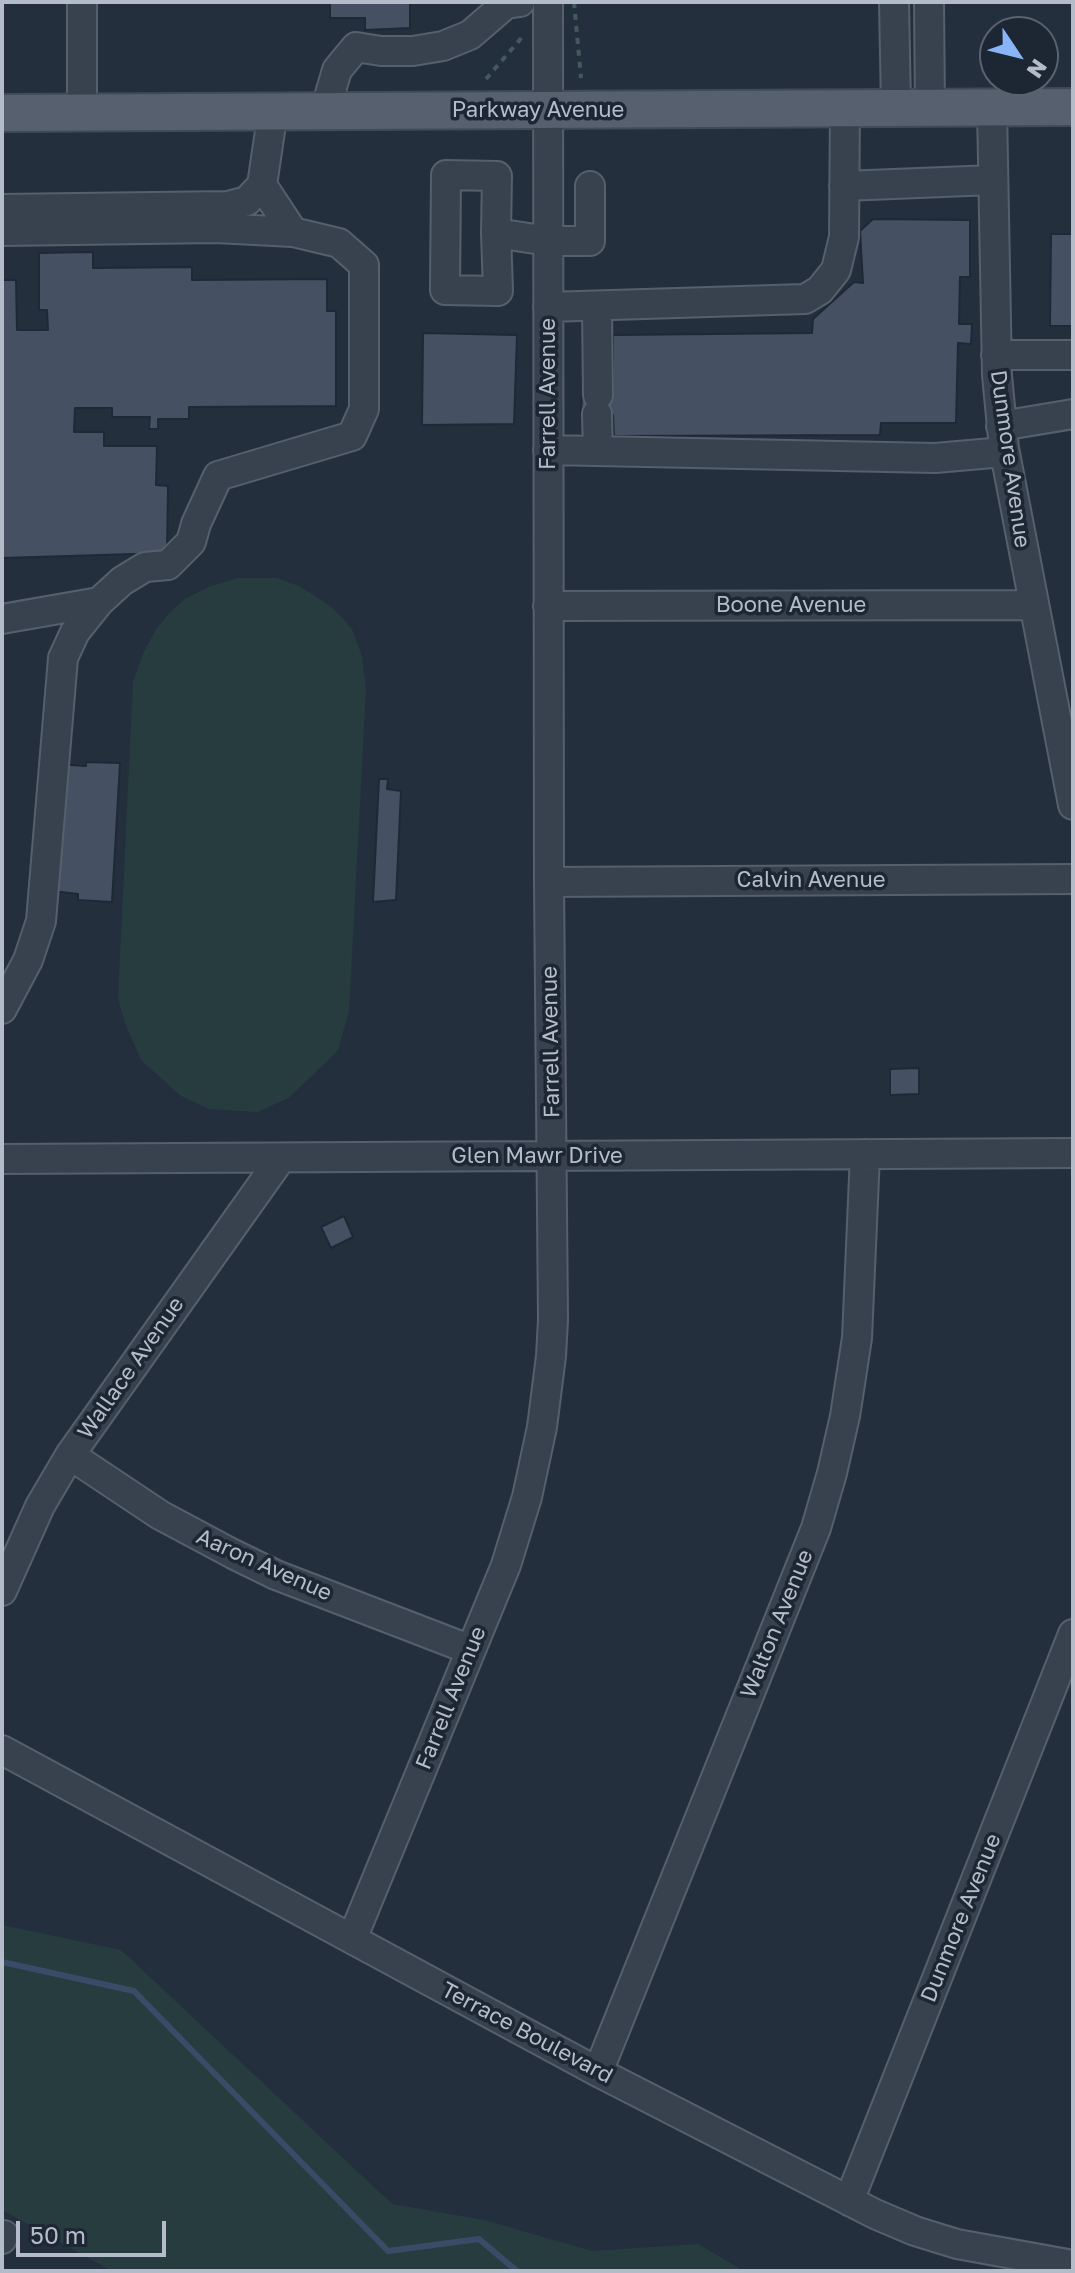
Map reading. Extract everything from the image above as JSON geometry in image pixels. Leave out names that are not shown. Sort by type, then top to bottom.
[{"type":"main road","name":"Parkway Avenue","points":[[2,113],[1073,107]]},
{"type":"street","points":[[82,2],[82,112]]},
{"type":"street","points":[[325,111],[337,70],[356,47],[413,51],[443,46],[482,26],[506,4],[528,10],[548,2]]},
{"type":"street","name":"Farrell Avenue","points":[[352,1939],[506,1565],[527,1497],[542,1427],[553,1320],[548,2]]},
{"type":"street","points":[[894,2],[913,107]]},
{"type":"street","points":[[913,107],[929,2]]},
{"type":"street","points":[[548,307],[805,299],[820,290],[836,270],[844,237],[845,107]]},
{"type":"street","name":"Dunmore Avenue","points":[[992,108],[996,355],[1003,439],[1073,805]]},
{"type":"street","points":[[216,228],[255,193],[273,111]]},
{"type":"street","points":[[844,186],[993,180]]},
{"type":"street","points":[[496,233],[548,241],[590,241],[590,186]]},
{"type":"street","points":[[2,209],[228,206],[255,193]]},
{"type":"street","points":[[255,193],[293,232]]},
{"type":"street","points":[[2,231],[216,228],[293,232],[339,243],[364,265],[364,409],[352,436],[218,476],[191,542],[168,565],[145,567],[122,581],[99,602],[75,632],[63,658],[41,921],[28,960],[2,1009]]},
{"type":"street","points":[[597,306],[598,451]]},
{"type":"street","points":[[996,355],[1073,355]]},
{"type":"street","points":[[548,450],[935,458],[1003,439],[1073,414]]},
{"type":"street","points":[[2,619],[99,602]]},
{"type":"street","name":"Boone Avenue","points":[[548,606],[1033,605]]},
{"type":"street","name":"Calvin Avenue","points":[[549,882],[1073,879]]},
{"type":"street","name":"Glen Mawr Drive","points":[[2,1159],[1073,1153]]},
{"type":"street","name":"Walton Avenue","points":[[598,2072],[816,1528],[832,1473],[845,1416],[857,1338],[865,1154]]},
{"type":"street","name":"Wallace Avenue","points":[[2,1591],[40,1506],[70,1455],[281,1158]]},
{"type":"street","name":"Aaron Avenue","points":[[70,1455],[160,1515],[276,1575],[471,1650]]},
{"type":"street","name":"Dunmore Avenue","points":[[849,2201],[1073,1634]]},
{"type":"street","name":"Terrace Boulevard","points":[[2,1750],[598,2072],[849,2201],[915,2231],[957,2244],[1073,2265]]},
{"type":"path","points":[[574,2],[581,78]]},
{"type":"path","points":[[486,79],[524,36],[528,10]]},
{"type":"green space","points":[[238,578],[277,578],[299,586],[332,607],[352,629],[362,656],[366,690],[349,1011],[338,1050],[289,1098],[257,1112],[209,1109],[181,1096],[141,1060],[118,998],[133,682],[156,629],[170,612],[185,599],[211,586]]},
{"type":"green space","points":[[2,1925],[121,1950],[392,2204],[484,2220],[592,2251],[698,2244],[744,2271],[112,2271],[2,2210]]},
{"type":"building","points":[[330,2],[410,2],[410,28],[365,30],[365,18],[330,18]]},
{"type":"building","points":[[873,219],[970,220],[970,277],[960,277],[959,324],[972,324],[971,344],[958,343],[956,423],[881,423],[880,435],[614,436],[613,415],[581,414],[582,395],[613,394],[613,335],[812,333],[813,319],[854,282],[863,283],[860,231]]},
{"type":"building","points":[[1051,234],[1073,234],[1073,326],[1050,326]]},
{"type":"building","points":[[93,252],[93,268],[192,267],[192,280],[327,279],[327,311],[336,311],[336,406],[189,407],[189,419],[158,419],[158,429],[149,429],[150,417],[112,417],[112,408],[75,408],[74,432],[104,432],[104,446],[157,446],[156,485],[168,486],[167,553],[2,558],[2,280],[16,280],[17,330],[48,330],[47,310],[39,310],[39,253]]},
{"type":"building","points":[[423,333],[517,335],[514,424],[422,425]]},
{"type":"building","points":[[86,762],[120,763],[112,902],[78,900],[78,894],[45,890],[55,764],[86,766]]},
{"type":"building","points":[[379,779],[388,779],[387,789],[401,791],[396,900],[373,902]]},
{"type":"building","points":[[919,1068],[919,1094],[890,1095],[890,1069]]},
{"type":"building","points":[[344,1216],[353,1237],[331,1248],[321,1227]]},
{"type":"waterway","points":[[2,1962],[134,1991],[388,2251],[479,2239],[517,2271]]}]
